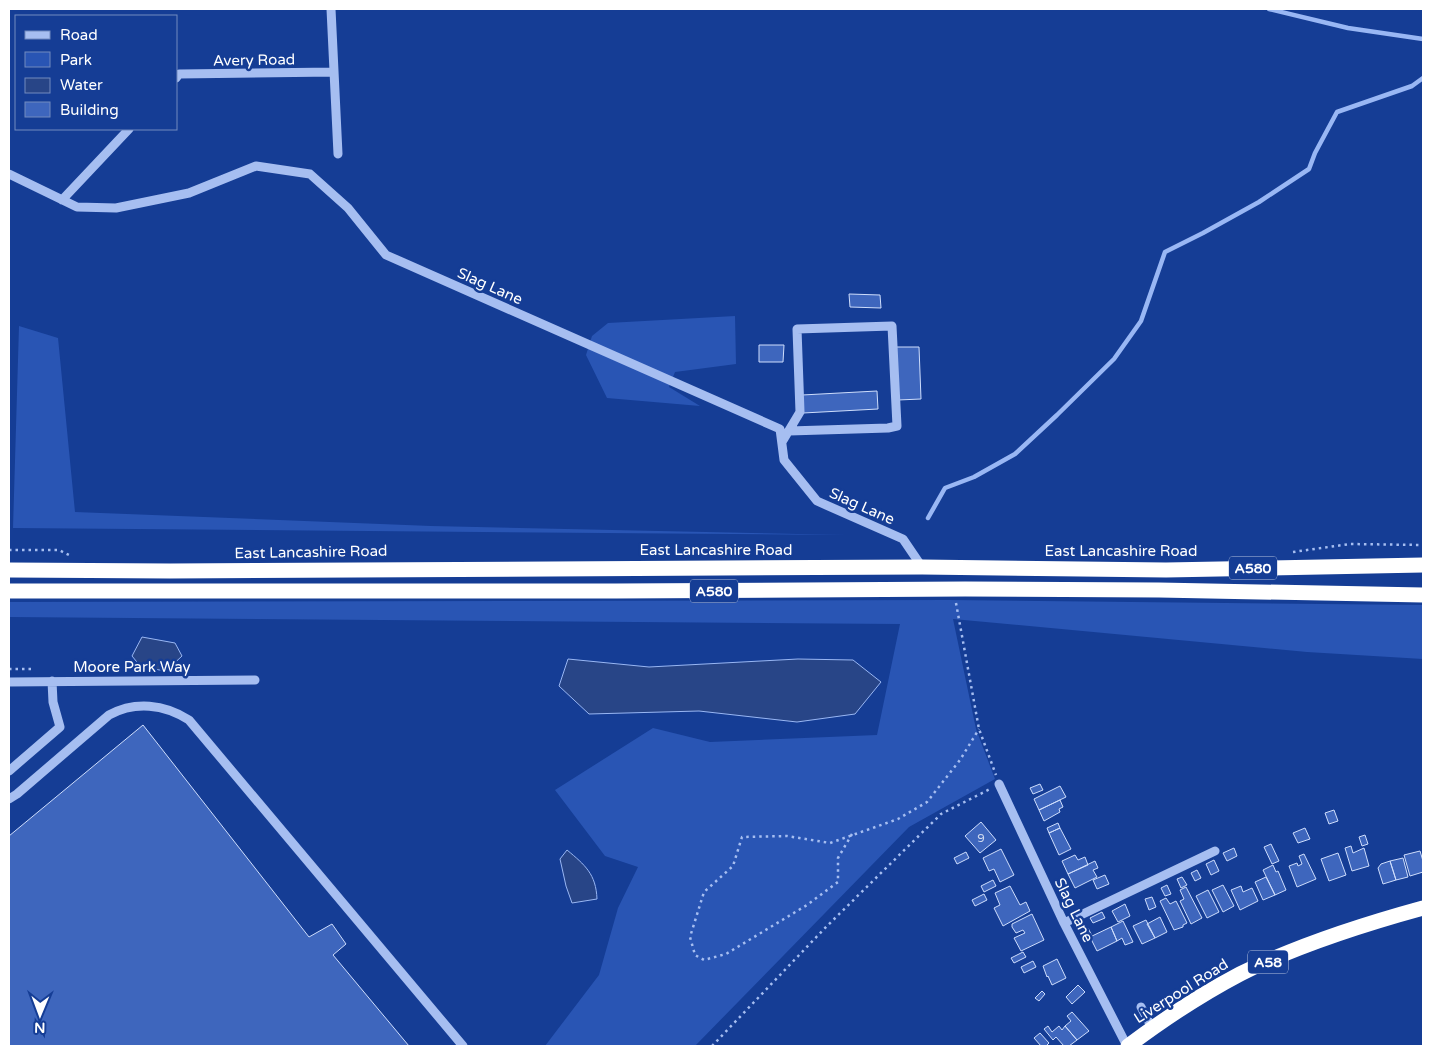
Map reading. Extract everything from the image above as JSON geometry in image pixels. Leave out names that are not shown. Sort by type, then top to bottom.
[{"type":"highway","name":"East Lancashire Road","points":[[9,570],[170,571],[922,567],[1166,570],[1423,565]]},
{"type":"highway","points":[[939,567],[947,589]]},
{"type":"highway","name":"A580","points":[[9,591],[947,589],[1159,590],[1423,595]]},
{"type":"highway","name":"Liverpool Road","points":[[1128,1046],[1169,1016],[1242,974],[1341,933],[1423,908]]},
{"type":"street","points":[[330,9],[338,154]]},
{"type":"street","name":"Avery Road","points":[[178,75],[334,72]]},
{"type":"street","points":[[62,200],[128,130]]},
{"type":"street","name":"Slag Lane","points":[[9,174],[77,207],[116,208],[189,193],[256,166],[310,174],[348,208],[386,255],[780,429],[784,460],[817,501],[903,539],[922,567]]},
{"type":"street","points":[[782,442],[788,430],[800,412],[797,329],[892,326],[897,426],[888,428],[788,430]]},
{"type":"street","name":"Moore Park Way","points":[[9,682],[255,680]]},
{"type":"street","points":[[9,772],[60,727],[53,702],[52,681]]},
{"type":"street","points":[[9,799],[109,715],[130,707],[149,706],[166,708],[179,714],[189,720],[463,1046]]},
{"type":"street","name":"Slag Lane","points":[[999,784],[1064,922],[1128,1046]]},
{"type":"street","points":[[1064,922],[1215,851]]},
{"type":"street","points":[[1141,1007],[1152,1028]]},
{"type":"path","points":[[712,1046],[825,928],[941,814],[999,784],[979,730],[947,589]]},
{"type":"path","points":[[852,834],[838,858],[838,882],[807,905],[726,954],[704,960],[695,956],[690,937],[704,892],[733,866],[742,837],[787,836],[830,843],[852,834],[898,819],[927,802],[960,760],[979,730]]},
{"type":"green space","points":[[735,316],[736,364],[675,372],[669,387],[700,406],[607,398],[586,355],[592,336],[608,323]]},
{"type":"green space","points":[[19,326],[58,338],[75,512],[431,526],[846,535],[13,528]]},
{"type":"green space","points":[[948,600],[1423,605],[1423,659],[1307,652],[953,619],[976,729],[995,779],[909,827],[695,1046],[545,1046],[599,975],[618,908],[638,867],[605,856],[555,790],[653,728],[710,742],[877,735],[900,624],[9,617],[9,602]]},
{"type":"water","points":[[142,637],[175,643],[182,656],[166,671],[141,667],[132,656]]},
{"type":"water","points":[[568,659],[649,667],[798,659],[853,660],[881,682],[855,714],[797,722],[699,711],[589,714],[559,686]]},
{"type":"water","points":[[567,850],[579,860],[592,876],[597,899],[572,903],[560,859]]},
{"type":"building","points":[[849,294],[880,295],[881,308],[850,307]]},
{"type":"building","points":[[759,345],[784,345],[783,362],[759,362]]},
{"type":"building","points":[[896,347],[919,347],[921,399],[898,400]]},
{"type":"building","points":[[877,391],[878,409],[803,413],[802,395]]},
{"type":"building","points":[[143,725],[309,937],[332,924],[346,944],[333,955],[409,1046],[9,1046],[9,836]]},
{"type":"building","points":[[1040,784],[1043,790],[1033,794],[1030,788]]},
{"type":"building","points":[[1060,786],[1066,797],[1039,810],[1034,799]]},
{"type":"building","points":[[1060,800],[1063,807],[1059,809],[1060,812],[1044,821],[1039,810]]},
{"type":"building","points":[[1334,810],[1338,821],[1329,824],[1325,813]]},
{"type":"building","points":[[981,822],[996,840],[980,853],[965,836]]},
{"type":"building","points":[[1058,823],[1060,828],[1049,833],[1047,828]]},
{"type":"building","points":[[1060,828],[1071,849],[1059,855],[1049,833]]},
{"type":"building","points":[[1305,828],[1310,839],[1298,843],[1293,833]]},
{"type":"building","points":[[1365,835],[1368,844],[1362,846],[1359,837]]},
{"type":"building","points":[[1271,844],[1279,861],[1272,864],[1264,847]]},
{"type":"building","points":[[1351,846],[1353,853],[1364,848],[1369,866],[1352,871],[1345,848]]},
{"type":"building","points":[[1234,848],[1237,856],[1227,861],[1223,853]]},
{"type":"building","points":[[1001,849],[1014,875],[1000,882],[994,869],[989,871],[983,858]]},
{"type":"building","points":[[1420,851],[1423,861],[1423,872],[1410,876],[1404,855]]},
{"type":"building","points":[[966,852],[969,858],[957,864],[954,858]]},
{"type":"building","points":[[1338,853],[1346,875],[1329,881],[1321,859]]},
{"type":"building","points":[[1304,854],[1316,879],[1297,887],[1289,866],[1297,863],[1298,866],[1302,864],[1299,856]]},
{"type":"building","points":[[1075,855],[1078,860],[1085,857],[1088,865],[1068,874],[1062,861]]},
{"type":"building","points":[[1403,858],[1408,877],[1396,880],[1390,861]]},
{"type":"building","points":[[1214,860],[1219,871],[1211,875],[1206,864]]},
{"type":"building","points":[[1095,861],[1098,868],[1093,870],[1097,877],[1075,888],[1068,874]]},
{"type":"building","points":[[1390,861],[1396,880],[1383,884],[1378,868],[1381,864]]},
{"type":"building","points":[[1273,865],[1276,872],[1278,871],[1286,890],[1275,895],[1263,870]]},
{"type":"building","points":[[1197,870],[1201,878],[1195,881],[1191,873]]},
{"type":"building","points":[[1105,875],[1109,884],[1097,889],[1093,880]]},
{"type":"building","points":[[1182,877],[1187,885],[1181,888],[1177,879]]},
{"type":"building","points":[[1266,877],[1275,895],[1263,900],[1255,882]]},
{"type":"building","points":[[993,880],[996,886],[984,892],[981,886]]},
{"type":"building","points":[[1167,885],[1171,894],[1165,896],[1161,888]]},
{"type":"building","points":[[1223,885],[1234,906],[1223,912],[1212,890]]},
{"type":"building","points":[[1010,886],[1020,905],[1026,902],[1030,911],[1003,926],[994,908],[1000,905],[995,893]]},
{"type":"building","points":[[1241,886],[1243,892],[1252,888],[1258,901],[1240,910],[1231,890]]},
{"type":"building","points":[[1186,887],[1202,918],[1191,924],[1180,901],[1184,899],[1180,890]]},
{"type":"building","points":[[1208,890],[1219,912],[1207,918],[1196,896]]},
{"type":"building","points":[[984,894],[987,900],[975,906],[972,900]]},
{"type":"building","points":[[1152,897],[1156,907],[1149,910],[1145,899]]},
{"type":"building","points":[[1166,898],[1170,904],[1176,901],[1187,923],[1183,927],[1174,930],[1160,901]]},
{"type":"building","points":[[1125,904],[1130,916],[1118,922],[1112,911]]},
{"type":"building","points":[[1102,912],[1105,918],[1093,923],[1090,918]]},
{"type":"building","points":[[1032,914],[1044,940],[1021,951],[1014,938],[1025,933],[1023,930],[1016,933],[1012,924]]},
{"type":"building","points":[[1160,917],[1167,932],[1155,938],[1147,924]]},
{"type":"building","points":[[1146,920],[1155,938],[1142,944],[1133,926]]},
{"type":"building","points":[[1123,921],[1133,942],[1125,945],[1122,938],[1117,941],[1111,927]]},
{"type":"building","points":[[1111,927],[1117,941],[1097,951],[1090,937]]},
{"type":"building","points":[[1088,928],[1092,936],[1084,939],[1080,932]]},
{"type":"building","points":[[1023,952],[1026,957],[1014,963],[1011,958]]},
{"type":"building","points":[[1057,959],[1066,978],[1052,985],[1043,966]]},
{"type":"building","points":[[1033,961],[1036,967],[1024,973],[1021,967]]},
{"type":"building","points":[[1078,985],[1085,992],[1072,1004],[1066,997]]},
{"type":"building","points":[[1042,991],[1045,994],[1039,1001],[1035,998]]},
{"type":"building","points":[[1072,1012],[1089,1031],[1077,1040],[1065,1026],[1071,1021],[1067,1016]]},
{"type":"building","points":[[1048,1026],[1052,1032],[1059,1026],[1062,1030],[1065,1026],[1077,1040],[1069,1046],[1064,1046],[1056,1037],[1053,1040],[1044,1029]]},
{"type":"building","points":[[1040,1033],[1049,1043],[1046,1046],[1041,1046],[1034,1038]]},
{"type":"waterway","points":[[1269,9],[1348,28],[1423,39]]},
{"type":"waterway","points":[[928,518],[945,488],[974,477],[1015,454],[1114,359],[1141,321],[1165,252],[1259,202],[1309,169],[1315,153],[1337,112],[1412,86],[1423,78]]}]
